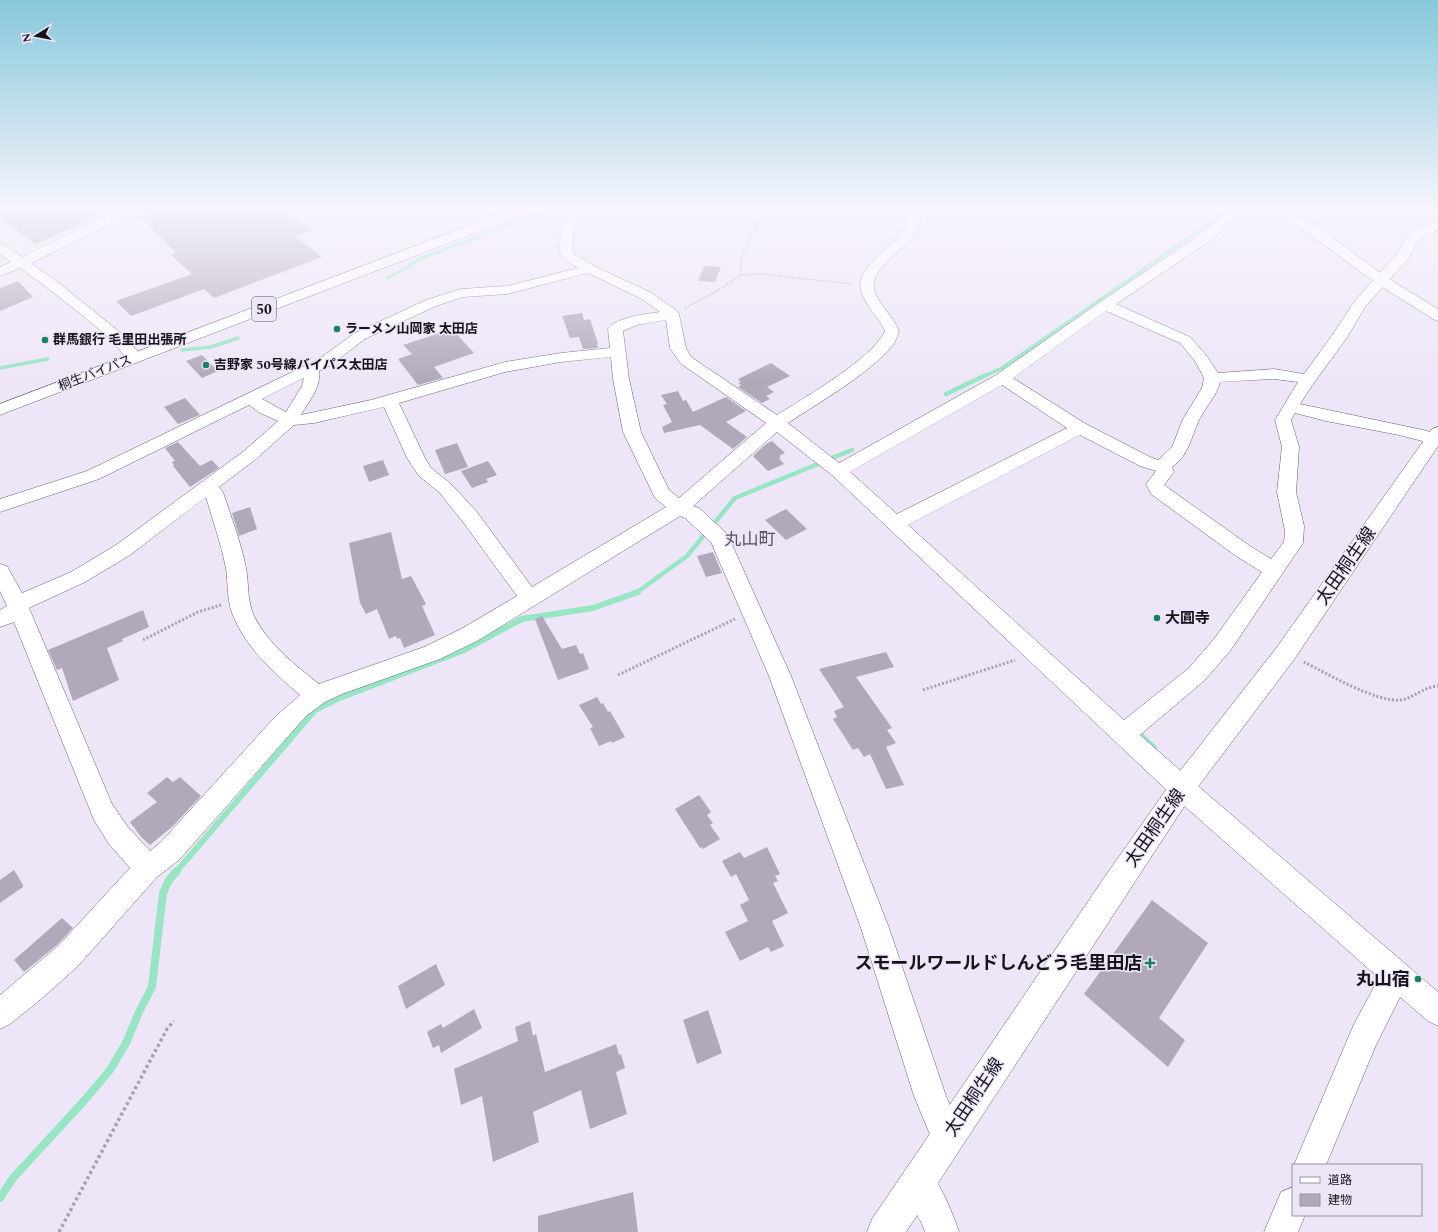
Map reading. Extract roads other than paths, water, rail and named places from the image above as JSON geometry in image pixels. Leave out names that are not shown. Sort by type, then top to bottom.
[{"type":"main road","name":"桐生バイパス","points":[[0,410],[131,353],[353,265]]},
{"type":"main road","name":"桐生バイパス","points":[[0,395],[131,353],[370,265]]},
{"type":"main road","points":[[1362,265],[1438,316]]},
{"type":"main road","name":"太田桐生線","points":[[885,1232],[1182,788],[1285,654],[1436,436]]},
{"type":"street","points":[[0,272],[15,265]]},
{"type":"street","points":[[25,265],[54,286],[111,332],[131,353]]},
{"type":"street","points":[[583,265],[647,296],[672,314],[678,348],[685,360],[777,423],[830,464],[1182,788],[1438,1011]]},
{"type":"street","points":[[0,1014],[30,990],[68,956],[148,868],[170,851],[298,709],[317,695],[334,687],[452,645],[679,508],[777,423],[850,374],[873,356],[887,342],[892,331],[888,321],[874,302],[867,286],[870,274],[878,265]]},
{"type":"street","points":[[830,464],[1002,378],[1164,265]]},
{"type":"street","points":[[1125,735],[1136,722],[1197,674],[1222,645],[1293,543],[1296,535],[1287,498],[1286,479],[1291,449],[1283,420],[1309,379],[1340,336],[1359,305],[1395,265]]},
{"type":"street","points":[[0,506],[93,475],[325,362],[360,336],[431,302],[461,294],[507,290],[589,269]]},
{"type":"street","points":[[1002,378],[1080,428],[1146,462],[1157,466],[1162,466],[1178,454],[1183,446],[1190,419],[1211,385],[1212,378],[1190,344],[1185,340],[1105,305]]},
{"type":"street","points":[[672,314],[618,326],[615,329],[621,379],[632,432],[662,494],[679,508],[692,514],[718,538],[754,612],[780,676],[875,928],[930,1096],[947,1138]]},
{"type":"street","points":[[251,398],[256,404],[290,419],[308,419],[390,401],[525,362],[580,354],[618,352]]},
{"type":"street","points":[[12,611],[99,565],[155,527],[250,454],[290,419],[310,386],[312,380],[311,369]]},
{"type":"street","points":[[1212,378],[1274,374],[1309,379]]},
{"type":"street","points":[[390,401],[416,458],[425,472],[445,488],[470,517],[530,599]]},
{"type":"street","points":[[1291,407],[1307,412],[1436,436]]},
{"type":"street","points":[[896,524],[1080,428]]},
{"type":"street","points":[[1162,466],[1165,472],[1155,484],[1157,490],[1243,551],[1274,570]]},
{"type":"street","points":[[206,488],[214,492],[236,570],[238,600],[245,619],[257,638],[285,669],[317,695]]},
{"type":"street","points":[[0,571],[12,611],[103,812],[118,835],[148,868]]},
{"type":"street","points":[[1310,1164],[1365,1035],[1397,974]]},
{"type":"street","points":[[917,1184],[930,1201],[942,1232]]},
{"type":"street","points":[[1281,1232],[1292,1206]]},
{"type":"waterway","points":[[387,278],[410,265]]},
{"type":"waterway","points":[[984,376],[1002,368],[1149,265]]},
{"type":"waterway","points":[[182,350],[211,347],[238,338]]},
{"type":"waterway","points":[[0,368],[48,359]]},
{"type":"waterway","points":[[946,394],[986,375]]},
{"type":"waterway","points":[[637,592],[687,556],[735,498],[852,450]]},
{"type":"waterway","points":[[176,872],[315,710],[337,699],[462,651],[522,619],[593,608],[637,592]]},
{"type":"waterway","points":[[1140,735],[1154,748]]},
{"type":"waterway","points":[[0,1198],[13,1178],[83,1102],[110,1070],[126,1043],[139,1012],[152,987],[163,893],[169,880],[177,871]]},
{"type":"place","name":"ラーメン山岡家 太田店","points":[[337,329]]},
{"type":"place","name":"群馬銀行 毛里田出張所","points":[[45,340]]},
{"type":"place","name":"吉野家 50号線バイパス太田店","points":[[206,365]]},
{"type":"place","name":"大圓寺","points":[[1157,618]]},
{"type":"place","name":"スモールワールドしんどう毛里田店","points":[[1150,963]]},
{"type":"place","name":"丸山宿","points":[[1418,979]]},
{"type":"district","name":"丸山町","points":[[750,540]]}]
